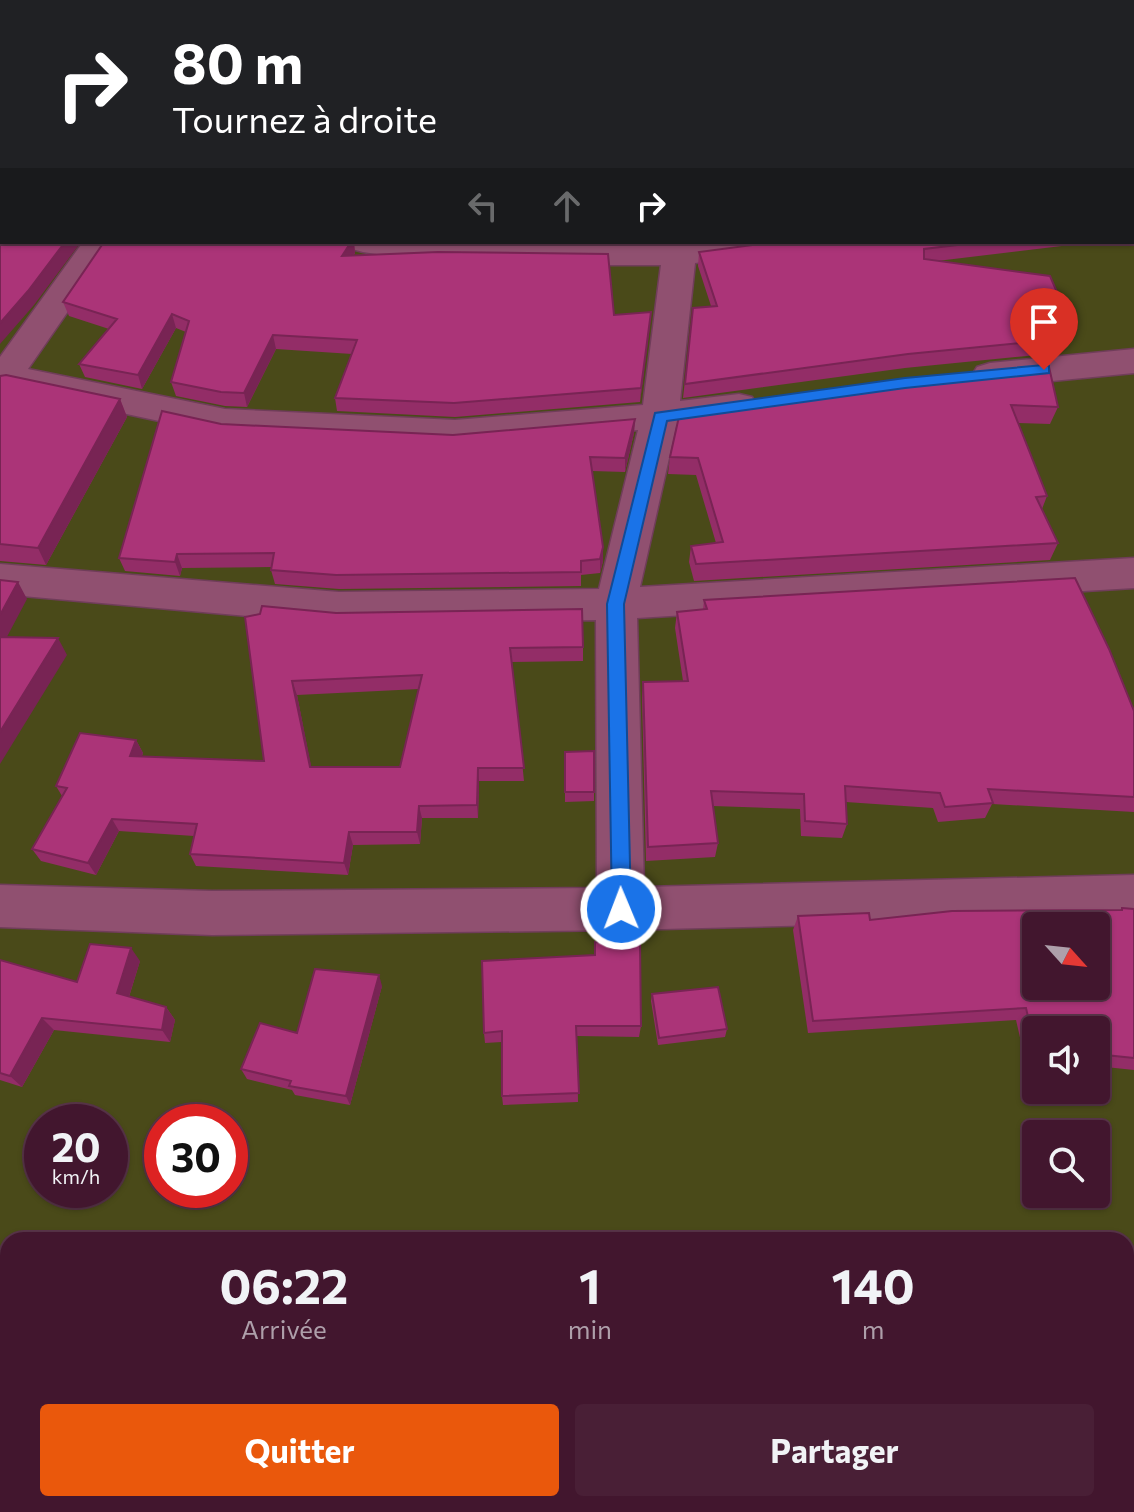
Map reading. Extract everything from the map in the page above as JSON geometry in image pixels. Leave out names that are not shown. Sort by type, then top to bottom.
[{"type":"street","points":[[99,244],[2,378],[225,422],[455,433],[660,416],[767,402]]},
{"type":"street","points":[[377,244],[451,255],[748,244]]},
{"type":"street","points":[[621,909],[616,604],[660,416],[678,248]]},
{"type":"street","points":[[950,379],[1134,361]]},
{"type":"street","points":[[0,579],[339,608],[616,604],[1134,573]]},
{"type":"street","points":[[0,906],[212,913],[621,909],[1134,896]]},
{"type":"shaded area","points":[[0,244],[1134,244],[1134,1232],[0,1232]]},
{"type":"building","points":[[0,244],[63,244],[28,291],[0,323]]},
{"type":"building","points":[[103,244],[350,244],[342,256],[438,252],[608,254],[614,315],[651,312],[641,388],[454,403],[335,398],[357,340],[273,335],[244,393],[221,392],[171,382],[189,321],[172,314],[138,375],[79,364],[117,319],[63,302]]},
{"type":"building","points":[[761,244],[966,244],[924,249],[924,259],[1050,276],[1069,320],[1038,321],[1042,341],[908,354],[685,384],[693,308],[717,306],[699,252]]},
{"type":"building","points":[[1049,367],[1058,407],[1011,405],[1047,496],[1036,497],[1058,543],[696,564],[691,546],[723,542],[698,458],[670,457],[680,412],[910,381]]},
{"type":"building","points":[[0,376],[120,399],[38,548],[0,544]]},
{"type":"building","points":[[162,411],[221,424],[453,435],[635,419],[625,458],[590,457],[603,547],[600,559],[581,561],[581,572],[336,575],[271,570],[274,553],[177,554],[175,562],[119,558]]},
{"type":"building","points":[[1075,578],[1134,711],[1134,797],[988,789],[993,803],[945,807],[940,793],[845,786],[847,824],[805,821],[804,794],[711,791],[718,843],[648,847],[643,682],[688,681],[677,612],[707,609],[704,600]]},
{"type":"building","points":[[0,580],[18,582],[0,615]]},
{"type":"building","points":[[262,606],[336,613],[582,609],[583,647],[510,648],[524,768],[478,768],[477,805],[419,806],[417,832],[349,832],[344,863],[190,854],[197,824],[112,819],[88,863],[32,849],[67,788],[56,786],[80,733],[136,740],[130,756],[264,761],[245,617],[260,614]],"holes":[[[422,675],[400,767],[310,767],[292,681]]]},
{"type":"building","points":[[0,637],[58,638],[0,732]]},
{"type":"building","points":[[594,751],[594,792],[565,792],[565,752]]},
{"type":"building","points":[[1134,909],[1134,1058],[1110,1055],[1110,1016],[1028,1016],[1026,1008],[813,1021],[798,916],[869,913],[870,920],[952,911]]},
{"type":"building","points":[[595,942],[640,943],[641,1026],[576,1026],[579,1093],[502,1096],[502,1031],[484,1033],[482,961],[595,955]]},
{"type":"building","points":[[90,944],[131,948],[117,993],[166,1007],[162,1030],[42,1018],[10,1076],[0,1073],[0,960],[77,982]]},
{"type":"building","points":[[315,969],[379,975],[346,1096],[289,1086],[291,1081],[241,1069],[260,1023],[297,1033]]},
{"type":"building","points":[[718,987],[727,1029],[659,1038],[652,994]]},
{"type":"route","points":[[621,909],[616,604],[660,416],[905,383],[1044,370]]}]
